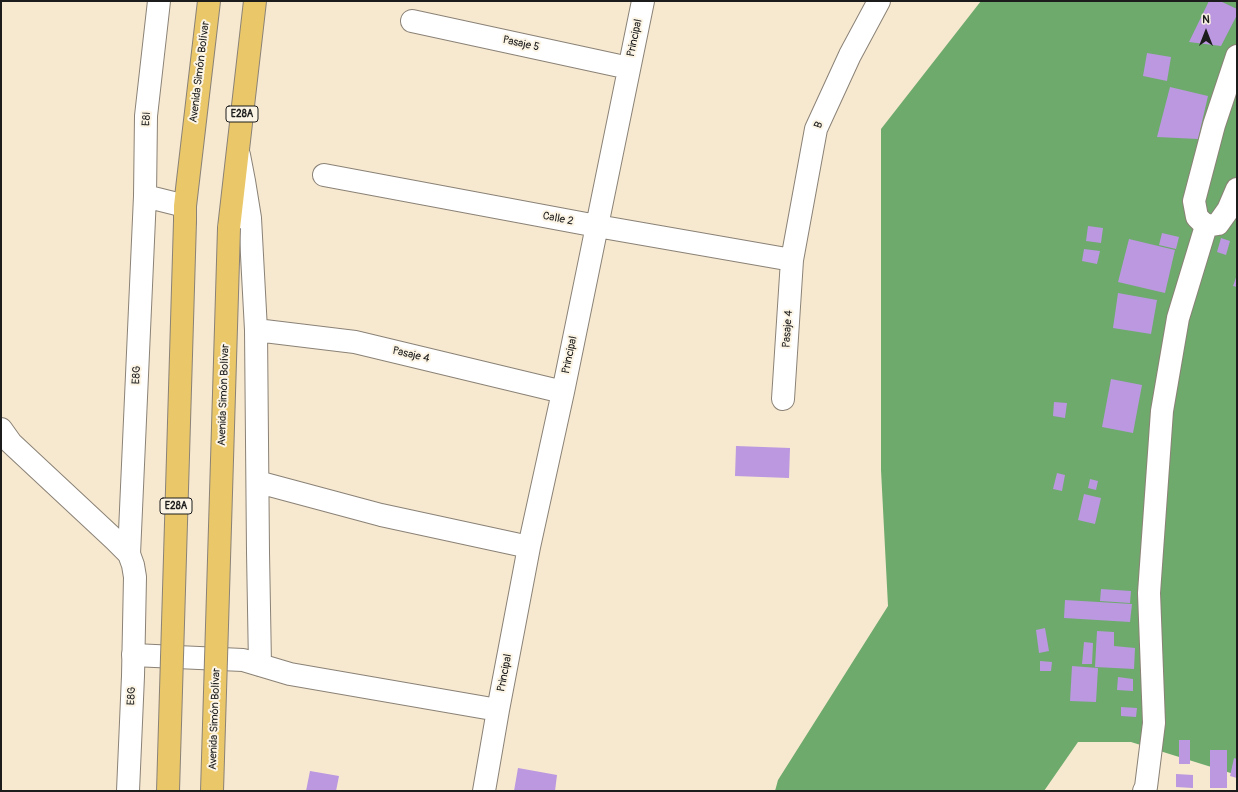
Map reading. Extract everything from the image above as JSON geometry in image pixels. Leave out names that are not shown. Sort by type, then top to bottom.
[{"type":"highway","name":"Avenida Simón Bolívar","points":[[168,791],[185,214],[209,1]]},
{"type":"highway","name":"Avenida Simón Bolívar","points":[[212,791],[229,228],[255,1]]},
{"type":"street","name":"E8I","points":[[144,196],[146,116],[159,1]]},
{"type":"street","name":"Principal","points":[[484,791],[498,710],[530,547],[643,1]]},
{"type":"street","name":"B","points":[[792,260],[816,129],[850,55],[879,1]]},
{"type":"street","name":"Pasaje 5","points":[[412,21],[629,68]]},
{"type":"street","points":[[1206,226],[1197,217],[1194,201],[1214,125],[1237,56]]},
{"type":"street","points":[[238,151],[250,218],[256,330],[260,665]]},
{"type":"street","name":"Calle 2","points":[[324,175],[597,226],[792,260]]},
{"type":"street","points":[[1206,226],[1218,224],[1228,210],[1237,189]]},
{"type":"street","points":[[144,196],[185,214]]},
{"type":"street","name":"E8G","points":[[128,791],[135,577],[128,554],[144,196]]},
{"type":"street","points":[[1144,791],[1146,786],[1154,723],[1149,593],[1162,411],[1178,318],[1206,226]]},
{"type":"street","name":"Pasaje 4","points":[[783,399],[792,260]]},
{"type":"street","name":"Pasaje 4","points":[[256,330],[355,342],[563,392]]},
{"type":"street","name":"E8G","points":[[1,429],[11,443],[115,540],[128,554]]},
{"type":"street","points":[[258,482],[381,515],[530,547]]},
{"type":"street","points":[[133,655],[232,659],[260,665],[290,674],[498,710]]},
{"type":"green space","points":[[981,1],[1237,1],[1237,775],[1131,742],[1078,742],[1044,791],[775,791],[778,780],[888,606],[881,470],[881,129]]},
{"type":"building","points":[[1209,1],[1220,1],[1237,9],[1237,15],[1221,46],[1189,42]]},
{"type":"building","points":[[1147,53],[1171,57],[1167,81],[1143,76]]},
{"type":"building","points":[[1170,87],[1208,96],[1198,139],[1157,137]]},
{"type":"building","points":[[1088,226],[1103,228],[1101,243],[1086,241]]},
{"type":"building","points":[[1162,233],[1179,237],[1176,249],[1159,245]]},
{"type":"building","points":[[1221,238],[1230,241],[1226,255],[1217,252]]},
{"type":"building","points":[[1129,239],[1175,250],[1165,293],[1118,282]]},
{"type":"building","points":[[1084,249],[1100,251],[1097,264],[1082,261]]},
{"type":"building","points":[[1237,275],[1237,287],[1233,286]]},
{"type":"building","points":[[1118,293],[1157,300],[1151,334],[1113,328]]},
{"type":"building","points":[[1111,379],[1142,385],[1133,433],[1102,427]]},
{"type":"building","points":[[1054,402],[1067,403],[1065,418],[1053,416]]},
{"type":"building","points":[[736,446],[790,448],[789,478],[735,476]]},
{"type":"building","points":[[1057,473],[1065,475],[1062,491],[1053,489]]},
{"type":"building","points":[[1090,479],[1098,481],[1096,490],[1088,488]]},
{"type":"building","points":[[1084,494],[1101,498],[1095,524],[1078,520]]},
{"type":"building","points":[[1101,589],[1131,591],[1130,603],[1100,601]]},
{"type":"building","points":[[1065,600],[1132,604],[1130,622],[1064,618]]},
{"type":"building","points":[[1045,628],[1049,651],[1039,653],[1036,630]]},
{"type":"building","points":[[1097,631],[1114,632],[1114,646],[1135,648],[1134,669],[1095,667]]},
{"type":"building","points":[[1084,642],[1093,643],[1092,664],[1082,664]]},
{"type":"building","points":[[1040,661],[1052,662],[1051,671],[1040,671]]},
{"type":"building","points":[[1072,666],[1098,668],[1096,702],[1070,701]]},
{"type":"building","points":[[1118,677],[1133,679],[1133,691],[1117,690]]},
{"type":"building","points":[[1121,707],[1137,708],[1136,717],[1121,716]]},
{"type":"building","points":[[1179,740],[1190,740],[1190,764],[1179,764]]},
{"type":"building","points":[[1210,750],[1227,750],[1227,788],[1210,788]]},
{"type":"building","points":[[1234,758],[1237,759],[1237,778],[1230,776]]},
{"type":"building","points":[[518,768],[557,775],[555,791],[514,791]]},
{"type":"building","points":[[310,771],[339,776],[336,791],[306,791]]},
{"type":"building","points":[[1176,774],[1193,775],[1193,788],[1176,787]]}]
